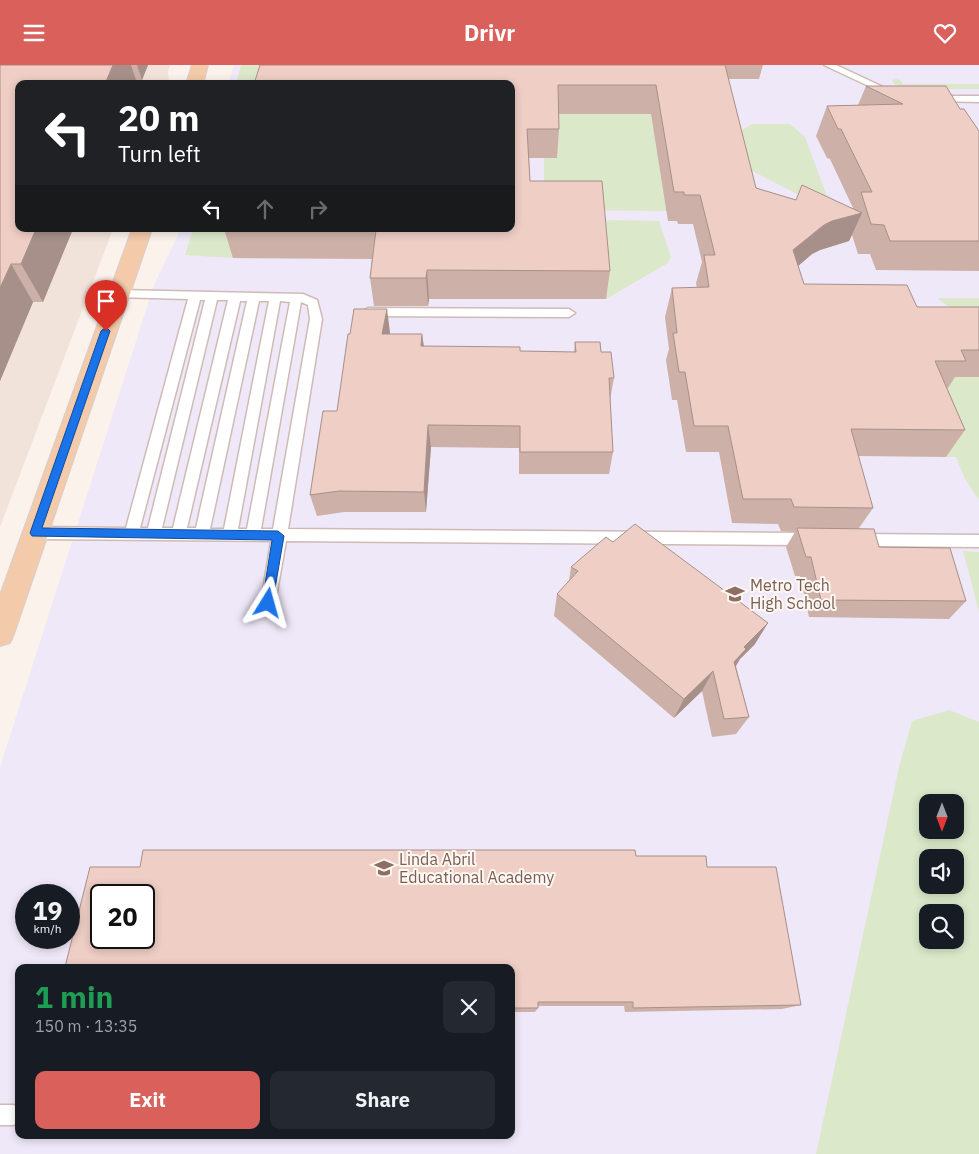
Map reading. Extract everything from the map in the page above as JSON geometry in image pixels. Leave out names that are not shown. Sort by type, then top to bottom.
[{"type":"main road","points":[[195,80],[200,65]]},
{"type":"main road","points":[[0,634],[141,232]]},
{"type":"lane","points":[[830,65],[888,92],[904,97]]},
{"type":"lane","points":[[921,99],[979,99]]},
{"type":"lane","points":[[119,294],[304,298],[313,303],[316,319],[268,603]]},
{"type":"lane","points":[[131,534],[195,296]]},
{"type":"lane","points":[[154,534],[212,296]]},
{"type":"lane","points":[[179,535],[235,297]]},
{"type":"lane","points":[[202,535],[254,297]]},
{"type":"lane","points":[[230,535],[275,298]]},
{"type":"lane","points":[[253,535],[296,298]]},
{"type":"lane","points":[[362,312],[569,313]]},
{"type":"lane","points":[[36,533],[821,539]]},
{"type":"lane","points":[[841,540],[979,541]]},
{"type":"shaded area","points":[[0,65],[170,65],[169,80],[15,80],[15,232],[112,232],[0,527]]},
{"type":"shaded area","name":"Metro Tech High School","points":[[234,65],[979,65],[979,1154],[0,1154],[0,767],[154,285],[180,232],[515,232],[515,80],[229,80]]},
{"type":"green space","points":[[241,65],[297,65],[293,80],[237,80]]},
{"type":"green space","points":[[892,80],[900,80],[903,84],[979,84],[979,89],[904,89],[894,84]]},
{"type":"green space","points":[[544,114],[651,114],[667,211],[544,210]]},
{"type":"green space","points":[[752,124],[790,124],[805,137],[828,199],[819,205],[746,168],[738,132]]},
{"type":"green space","points":[[599,220],[659,221],[671,257],[668,263],[606,299]]},
{"type":"green space","points":[[192,232],[240,232],[233,258],[185,255]]},
{"type":"green space","points":[[939,298],[979,298],[979,362],[958,312],[939,300]]},
{"type":"green space","points":[[943,377],[979,377],[979,500],[965,479],[956,457],[945,457],[919,389]]},
{"type":"green space","points":[[963,551],[979,552],[979,612]]},
{"type":"green space","points":[[949,710],[979,722],[979,1154],[816,1154],[899,767],[912,721]]},
{"type":"building","points":[[0,65],[113,65],[107,80],[15,80],[15,232],[35,232],[21,264],[11,264],[0,288]]},
{"type":"building","points":[[260,65],[725,65],[756,188],[796,200],[802,185],[862,213],[824,225],[793,250],[804,284],[907,285],[917,307],[979,307],[979,350],[961,350],[966,361],[935,361],[965,430],[851,429],[873,508],[794,507],[791,499],[743,499],[728,426],[694,426],[685,372],[679,372],[673,333],[677,333],[672,288],[709,287],[704,255],[715,255],[700,195],[684,195],[684,192],[674,192],[656,85],[558,85],[559,129],[527,129],[530,181],[602,181],[610,271],[427,270],[426,278],[370,278],[376,232],[515,232],[515,80],[255,80]]},
{"type":"building","points":[[866,86],[946,86],[960,109],[964,109],[979,131],[979,241],[890,241],[884,225],[871,224],[861,192],[872,192],[841,129],[838,129],[827,106],[903,104]]},
{"type":"building","points":[[354,309],[387,309],[382,334],[422,334],[421,346],[520,347],[520,351],[576,352],[575,342],[600,342],[601,352],[611,352],[614,378],[609,378],[613,452],[520,452],[520,426],[428,425],[424,492],[339,491],[310,495],[323,411],[337,411],[348,334],[350,334]]},
{"type":"building","points":[[635,524],[768,623],[744,647],[746,649],[734,662],[749,717],[724,719],[713,671],[684,699],[557,594],[578,571],[571,567],[606,537],[613,542]]},
{"type":"building","points":[[797,528],[874,529],[879,547],[950,548],[966,601],[821,600],[811,557],[806,557]]},
{"type":"building","points":[[143,850],[635,850],[636,856],[706,856],[707,867],[776,867],[801,1005],[633,1008],[633,1002],[538,1002],[538,1008],[515,1008],[515,964],[66,964],[70,949],[80,949],[80,907],[90,867],[140,867]]},
{"type":"place","name":"Metro Tech High School","points":[[735,594]]},
{"type":"place","name":"Linda Abril Educational Academy","points":[[384,868]]},
{"type":"route","points":[[106,331],[36,533],[278,536],[268,603]]}]
